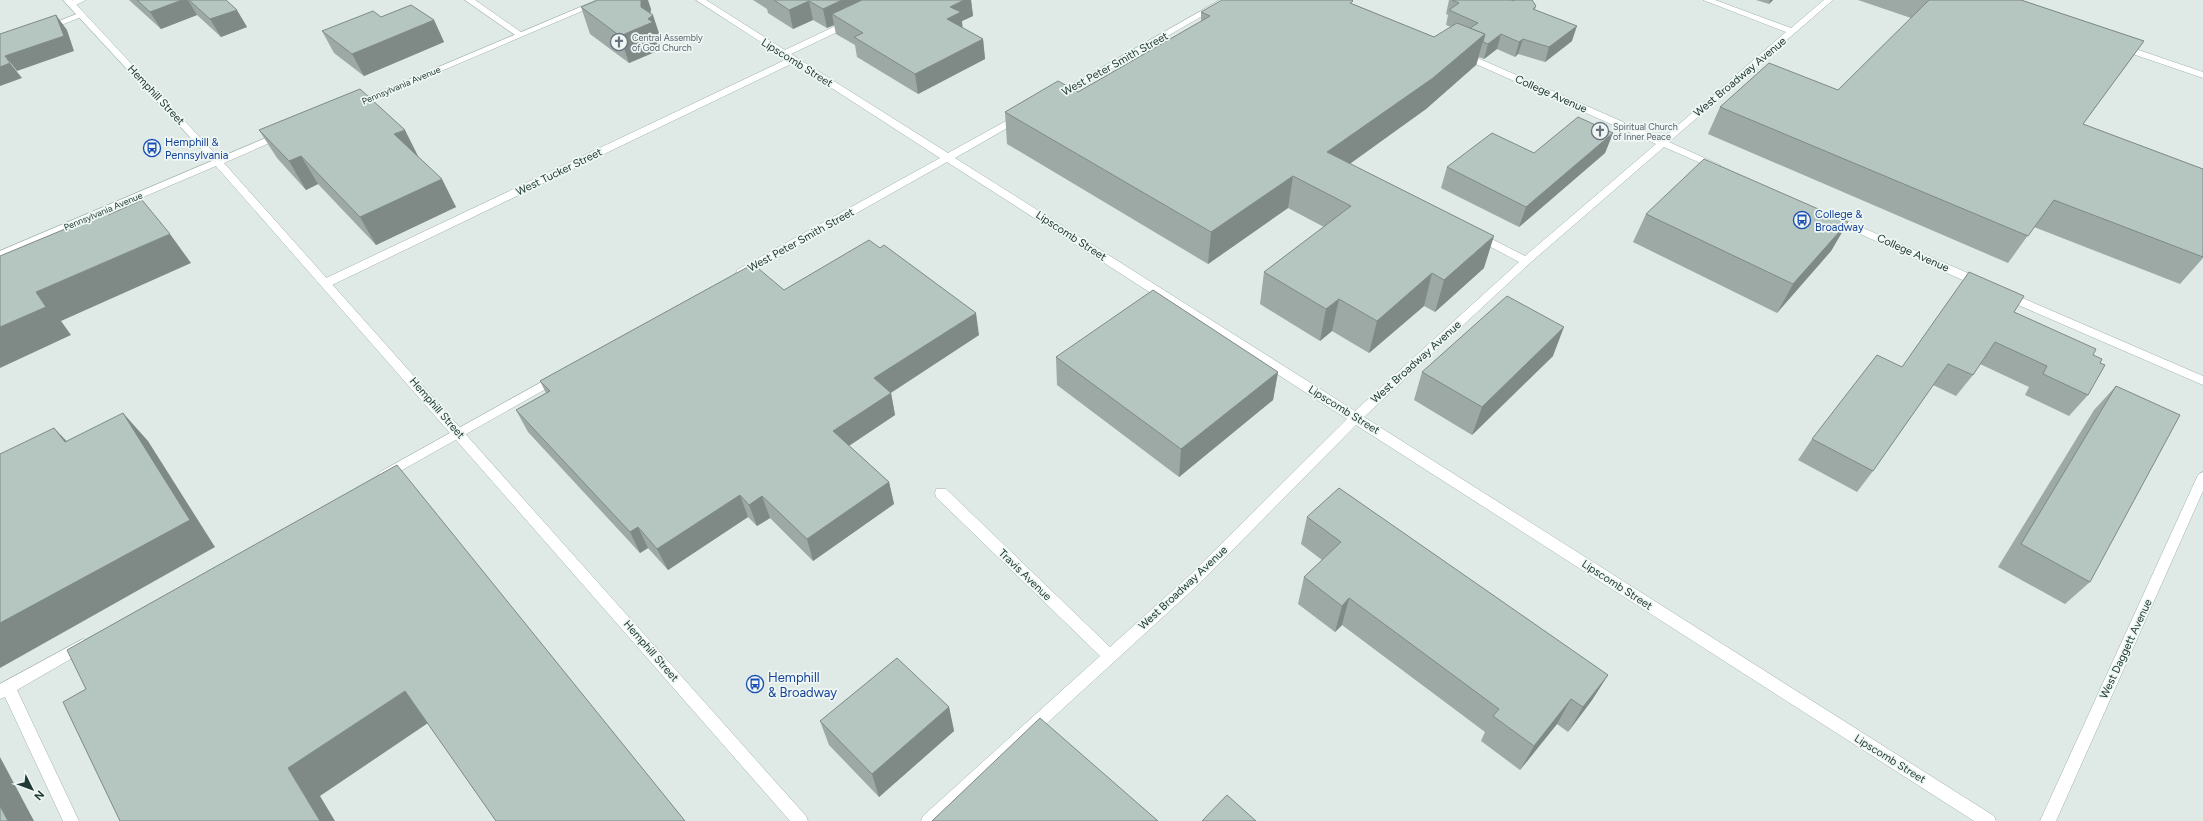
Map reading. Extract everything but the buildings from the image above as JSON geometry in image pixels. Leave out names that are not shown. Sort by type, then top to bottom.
[{"type":"street","points":[[69,2],[82,0]]},
{"type":"street","points":[[469,0],[521,35]]},
{"type":"street","name":"Pennsylvania Avenue","points":[[348,107],[604,0]]},
{"type":"street","name":"Lipscomb Street","points":[[700,0],[1356,417],[1682,628],[1988,821]]},
{"type":"street","name":"West Peter Smith Street","points":[[1044,103],[1226,0]]},
{"type":"street","points":[[1707,0],[1793,32]]},
{"type":"street","name":"West Broadway Avenue","points":[[929,821],[1194,580],[1356,417],[1526,261],[1829,0]]},
{"type":"street","name":"Hemphill Street","points":[[69,2],[217,162],[326,283],[800,821]]},
{"type":"street","points":[[37,31],[82,15]]},
{"type":"street","name":"West Tucker Street","points":[[326,283],[788,57],[857,19]]},
{"type":"street","points":[[2114,45],[2203,75]]},
{"type":"street","name":"College Avenue","points":[[1452,50],[1730,173]]},
{"type":"street","name":"West Peter Smith Street","points":[[734,278],[1030,111]]},
{"type":"street","name":"Pennsylvania Avenue","points":[[0,255],[289,132]]},
{"type":"street","name":"College Avenue","points":[[1825,214],[2203,381]]},
{"type":"street","points":[[1466,230],[1526,261]]},
{"type":"street","points":[[376,480],[569,371]]},
{"type":"street","name":"West Daggett Avenue","points":[[2048,821],[2203,477]]},
{"type":"street","name":"Travis Avenue","points":[[941,493],[1110,656]]},
{"type":"street","points":[[71,821],[4,690],[96,637]]},
{"type":"place","name":"Central Assembly of God Church","points":[[619,42]]},
{"type":"place","name":"Spiritual Church of Inner Peace","points":[[1600,131]]},
{"type":"place","name":"Hemphill & Pennsylvania","points":[[152,148]]},
{"type":"place","name":"College & Broadway","points":[[1802,220]]},
{"type":"place","name":"Hemphill & Broadway","points":[[755,684]]}]
